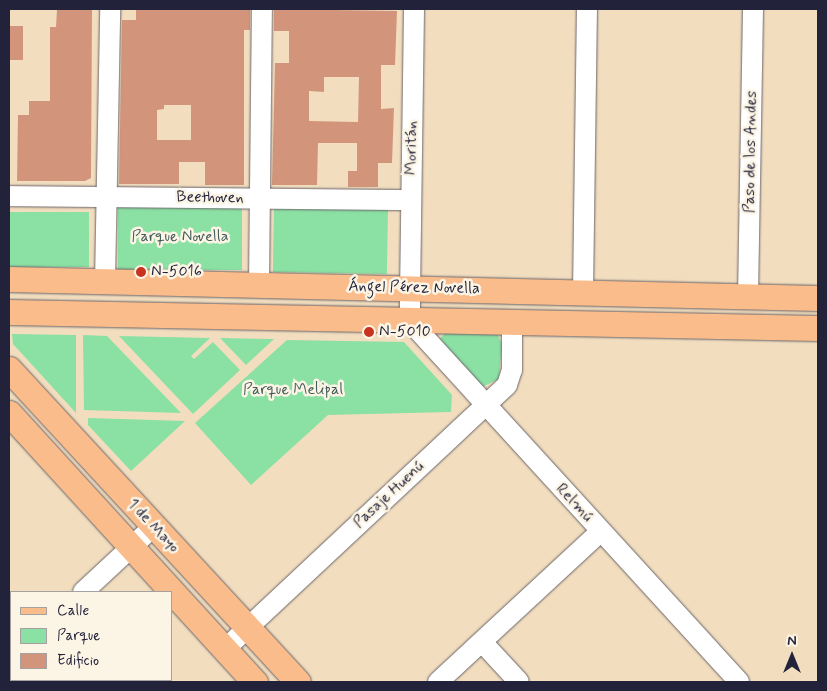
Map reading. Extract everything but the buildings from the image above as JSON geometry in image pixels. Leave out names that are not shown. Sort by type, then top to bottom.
[{"type":"main road","name":"Ángel Pérez Novella","points":[[9,279],[818,298]]},
{"type":"main road","name":"Ángel Pérez Novella","points":[[9,312],[818,328]]},
{"type":"main road","name":"1 de Mayo","points":[[9,369],[298,682]]},
{"type":"main road","name":"1 de Mayo","points":[[9,413],[171,591]]},
{"type":"main road","name":"1 de Mayo","points":[[172,592],[255,682]]},
{"type":"street","points":[[105,281],[110,9]]},
{"type":"street","points":[[259,285],[262,9]]},
{"type":"street","name":"Moritán","points":[[413,321],[410,288],[414,9]]},
{"type":"street","points":[[583,292],[587,9]]},
{"type":"street","name":"Paso de los Andes","points":[[748,296],[753,9]]},
{"type":"street","name":"Beethoven","points":[[9,196],[411,200]]},
{"type":"street","name":"Relmú","points":[[413,321],[425,341],[739,682]]},
{"type":"street","name":"Pasaje Huenú","points":[[224,649],[485,406],[510,377],[512,322]]},
{"type":"street","points":[[84,591],[154,526]]},
{"type":"street","points":[[438,682],[600,532]]},
{"type":"street","points":[[482,642],[519,682]]},
{"type":"green space","name":"Parque Novella","points":[[118,203],[242,203],[242,270],[118,270]]},
{"type":"green space","name":"Parque Novella","points":[[274,207],[388,209],[387,274],[273,272]]},
{"type":"green space","name":"Parque Novella","points":[[9,212],[89,212],[89,267],[9,267]]},
{"type":"green space","points":[[9,321],[396,328],[396,332],[9,325]]},
{"type":"green space","points":[[446,332],[498,335],[502,344],[499,379],[482,387],[439,340]]},
{"type":"green space","points":[[12,334],[76,335],[76,413],[13,344]]},
{"type":"green space","points":[[83,335],[107,336],[181,413],[84,410]]},
{"type":"green space","name":"Parque Melipal","points":[[119,336],[210,338],[191,356],[194,359],[213,342],[240,370],[193,414]]},
{"type":"green space","name":"Parque Melipal","points":[[220,338],[274,339],[246,365]]},
{"type":"green space","name":"Parque Melipal","points":[[287,340],[404,342],[452,395],[451,412],[328,415],[251,485],[195,423]]},
{"type":"green space","points":[[88,418],[185,421],[131,471],[88,425]]},
{"type":"place","name":"N-5016","points":[[141,272]]},
{"type":"place","name":"N-5010","points":[[369,332]]}]
